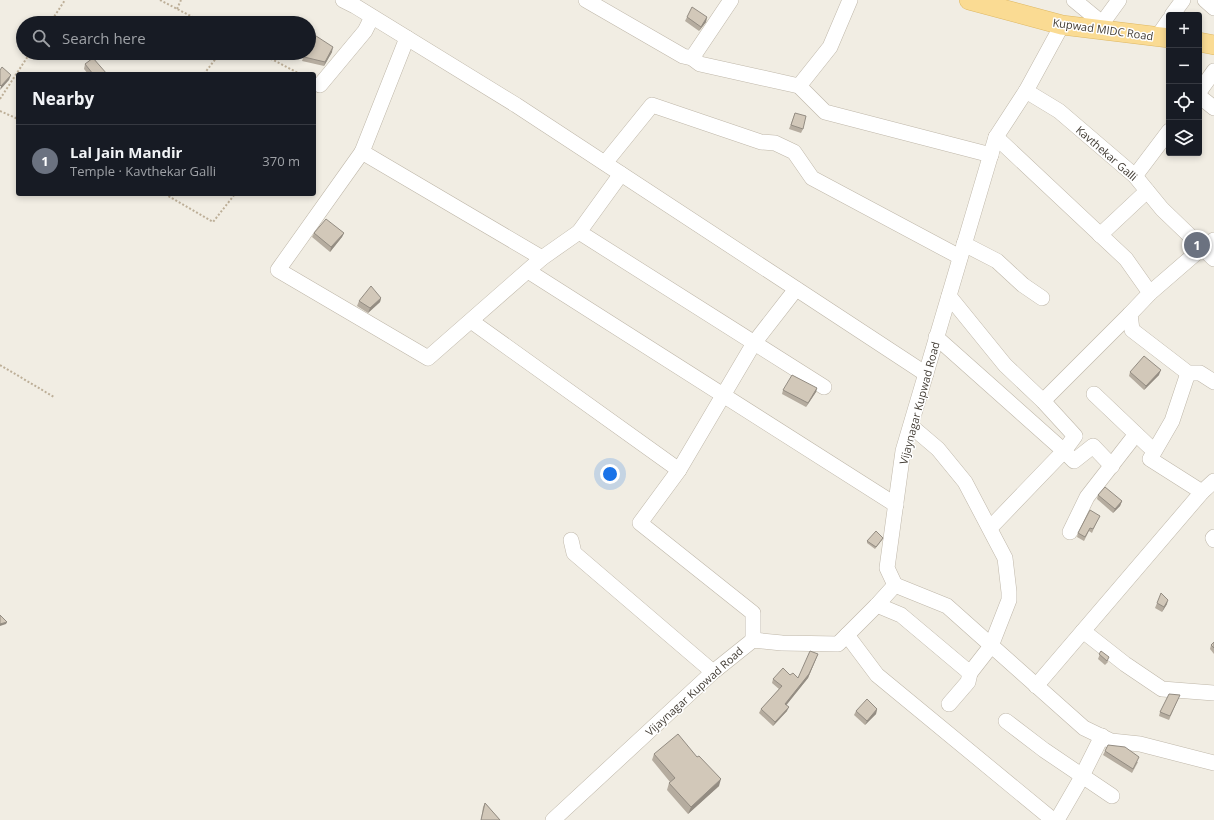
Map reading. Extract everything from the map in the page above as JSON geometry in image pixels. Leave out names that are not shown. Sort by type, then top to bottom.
[{"type":"main road","name":"Kupwad MIDC Road","points":[[973,0],[1062,25],[1100,26],[1164,37]]},
{"type":"main road","points":[[1202,43],[1214,45]]},
{"type":"street","points":[[343,0],[516,105],[926,374]]},
{"type":"street","points":[[586,0],[683,56],[692,58],[700,64],[800,86],[825,112],[991,155]]},
{"type":"street","points":[[692,58],[731,0]]},
{"type":"street","points":[[800,86],[830,46],[850,0]]},
{"type":"street","points":[[1074,0],[1100,26],[1119,0]]},
{"type":"street","points":[[1174,12],[1183,0]]},
{"type":"street","points":[[1205,0],[1214,8]]},
{"type":"street","points":[[320,85],[365,31],[372,17]]},
{"type":"street","name":"Vijaynagar Kupwad Road","points":[[553,820],[713,672],[752,640],[782,643],[838,644],[895,585],[887,568],[903,451],[948,296],[996,137],[1026,90],[1062,25]]},
{"type":"street","points":[[407,38],[362,152],[278,270],[428,358],[542,258],[579,232],[621,174]]},
{"type":"street","points":[[1202,88],[1214,71]]},
{"type":"street","name":"Kavthekar Galli","points":[[1026,90],[1059,112],[1135,176],[1162,209],[1208,244],[1214,260]]},
{"type":"street","points":[[1202,98],[1214,108]]},
{"type":"street","points":[[605,163],[652,105],[761,142],[775,143],[788,149],[794,152],[812,178],[962,251],[997,261],[1023,285],[1042,298]]},
{"type":"street","points":[[1135,176],[1166,135]]},
{"type":"street","points":[[996,137],[1126,259],[1150,293]]},
{"type":"street","points":[[362,152],[542,258]]},
{"type":"street","points":[[1100,235],[1147,191]]},
{"type":"street","points":[[579,232],[824,387]]},
{"type":"street","points":[[1043,401],[1150,293],[1208,244]]},
{"type":"street","points":[[528,271],[896,505]]},
{"type":"street","points":[[752,640],[753,613],[640,523],[679,470],[754,343],[796,289]]},
{"type":"street","points":[[948,296],[1005,365],[1043,401],[1075,436],[1064,451],[990,528]]},
{"type":"street","points":[[1130,314],[1132,330],[1188,373],[1200,373],[1214,382]]},
{"type":"street","points":[[471,321],[679,470]]},
{"type":"street","points":[[936,337],[1074,461],[1093,446],[1112,466]]},
{"type":"street","points":[[1188,373],[1172,421],[1150,458],[1202,492]]},
{"type":"street","points":[[1094,394],[1154,451]]},
{"type":"street","points":[[910,426],[938,449],[965,482],[1005,558],[1009,600],[991,646],[970,673],[968,682],[949,704]]},
{"type":"street","points":[[1070,532],[1087,497],[1136,434]]},
{"type":"street","points":[[1036,686],[1202,492],[1214,481]]},
{"type":"street","points":[[571,540],[574,553],[713,672]]},
{"type":"street","points":[[895,585],[947,606],[1084,728],[1111,740],[1140,744],[1214,763]]},
{"type":"street","points":[[877,605],[901,615],[970,673]]},
{"type":"street","points":[[1083,631],[1125,664],[1162,689],[1214,693]]},
{"type":"street","points":[[847,635],[877,675],[1053,820]]},
{"type":"street","points":[[1006,721],[1044,750],[1112,796]]},
{"type":"street","points":[[1057,820],[1082,776],[1102,736]]},
{"type":"path","points":[[55,16],[65,0]]},
{"type":"path","points":[[160,0],[190,16]]},
{"type":"path","points":[[177,9],[181,0]]},
{"type":"path","points":[[18,72],[25,60]]},
{"type":"path","points":[[206,72],[215,60]]},
{"type":"path","points":[[273,60],[296,72]]},
{"type":"path","points":[[0,99],[16,74]]},
{"type":"path","points":[[0,111],[16,119]]},
{"type":"path","points":[[168,196],[213,222],[233,196]]},
{"type":"path","points":[[0,366],[54,397]]},
{"type":"building","points":[[692,7],[707,17],[701,27],[687,17]]},
{"type":"building","points":[[316,36],[333,47],[325,62],[316,60]]},
{"type":"building","points":[[90,60],[95,60],[105,72],[91,72],[85,64]]},
{"type":"building","points":[[2,67],[11,75],[1,86],[0,70]]},
{"type":"building","points":[[795,113],[806,116],[803,129],[791,125]]},
{"type":"building","points":[[326,219],[344,233],[331,247],[314,233]]},
{"type":"building","points":[[371,286],[381,298],[370,308],[359,301]]},
{"type":"building","points":[[1144,356],[1161,370],[1146,386],[1130,372]]},
{"type":"building","points":[[792,375],[817,388],[808,403],[783,390]]},
{"type":"building","points":[[1105,487],[1122,501],[1115,509],[1098,495]]},
{"type":"building","points":[[1090,510],[1100,516],[1093,529],[1090,528],[1085,537],[1078,533]]},
{"type":"building","points":[[876,531],[883,538],[876,547],[867,541]]},
{"type":"building","points":[[1161,593],[1168,600],[1164,607],[1157,603]]},
{"type":"building","points":[[0,615],[7,622],[0,624]]},
{"type":"building","points":[[810,651],[818,654],[809,674],[785,704],[789,707],[775,722],[761,709],[782,686],[773,679],[783,668],[790,675],[793,673],[798,678]]},
{"type":"building","points":[[1101,651],[1109,657],[1107,661],[1099,654]]},
{"type":"building","points":[[1169,694],[1180,695],[1170,716],[1160,712]]},
{"type":"building","points":[[867,699],[877,709],[867,721],[856,711]]},
{"type":"building","points":[[678,734],[697,757],[699,756],[721,779],[691,807],[669,783],[675,778],[654,754]]},
{"type":"building","points":[[1108,745],[1125,747],[1139,757],[1133,769],[1105,751]]},
{"type":"building","points":[[485,803],[500,820],[481,820]]},
{"type":"place","name":"Lal Jain Mandir","points":[[1197,245]]}]
